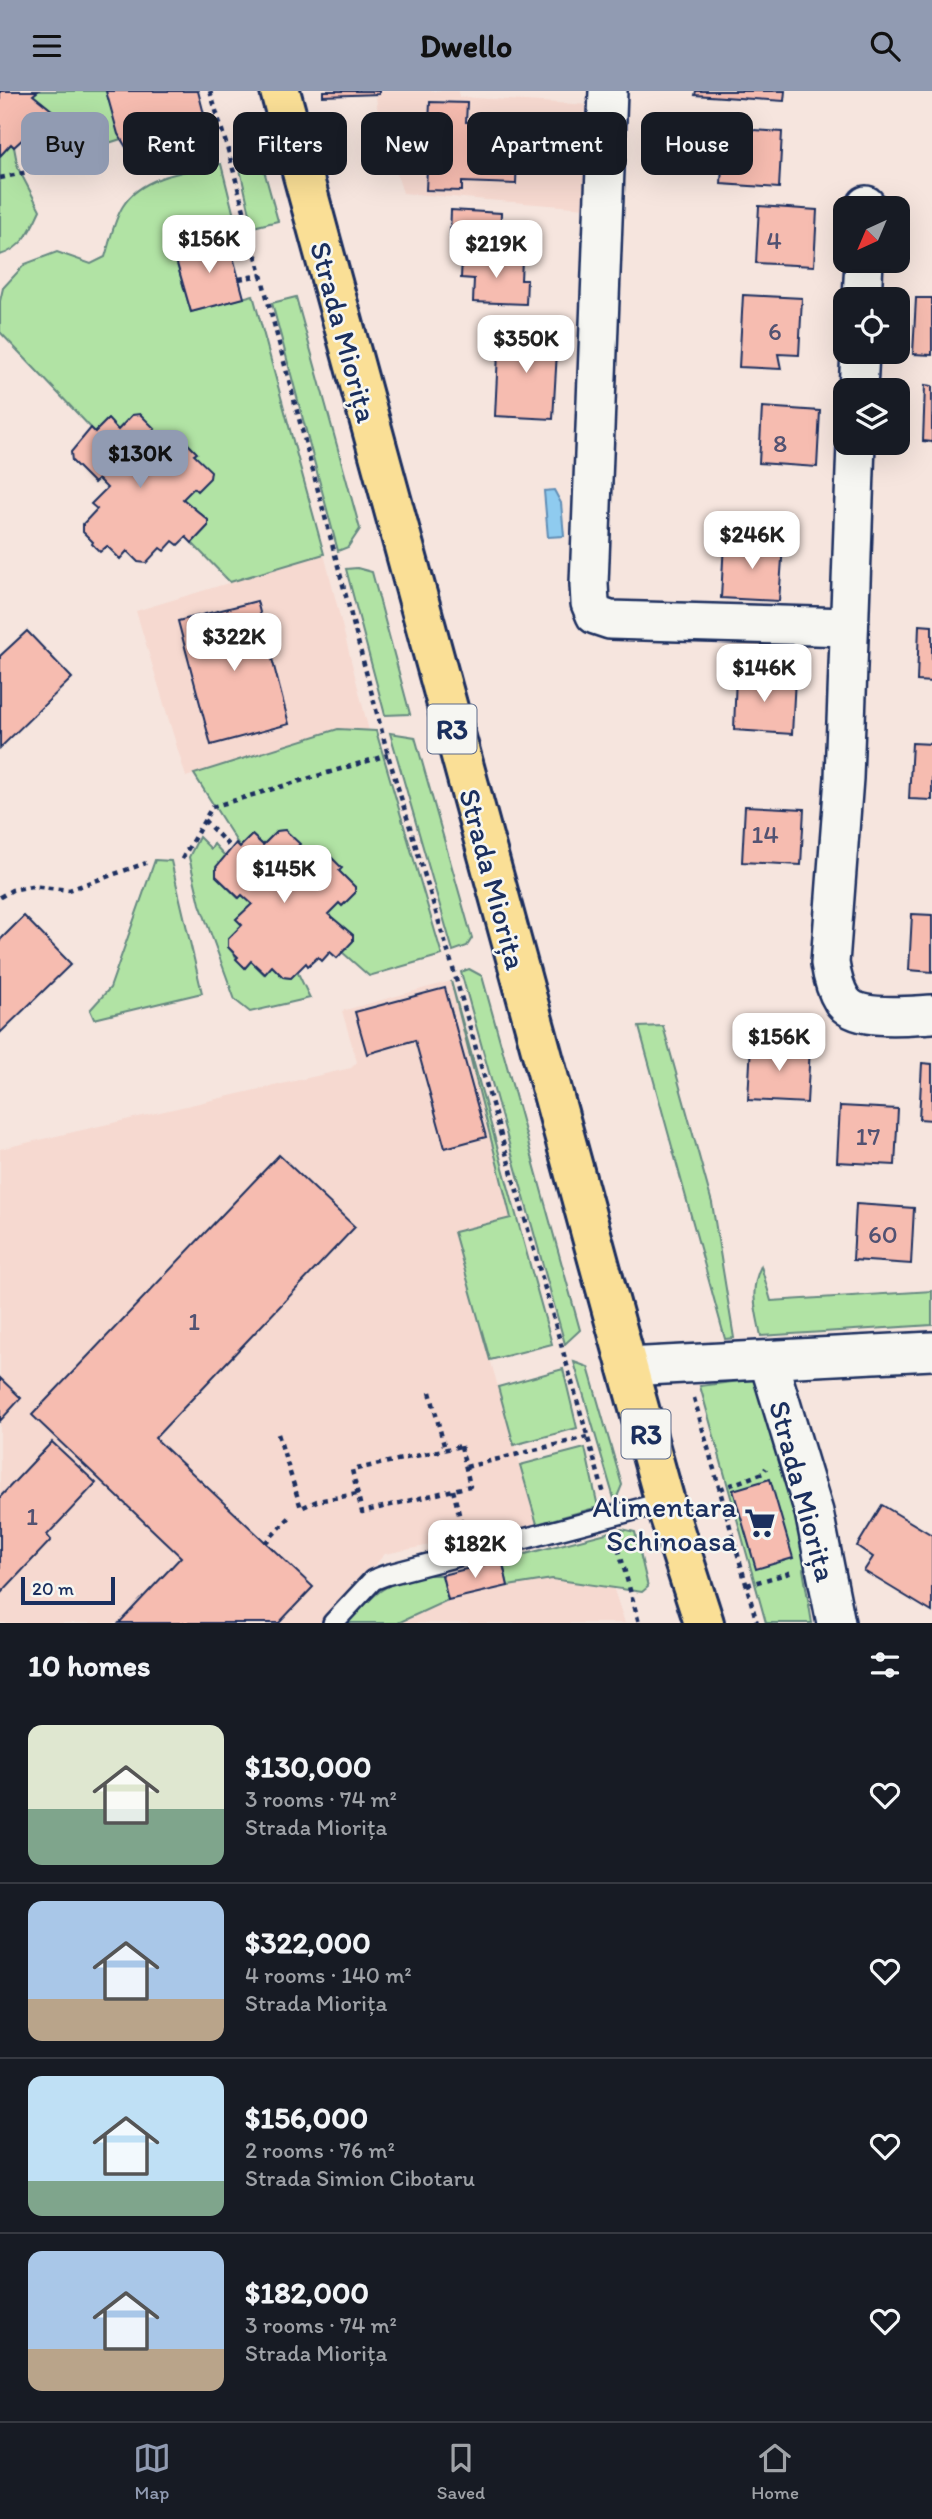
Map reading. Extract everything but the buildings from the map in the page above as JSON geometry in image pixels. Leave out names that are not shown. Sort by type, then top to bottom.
[{"type":"main road","name":"Strada Miorița","points":[[280,91],[627,1367],[665,1502],[704,1623]]},
{"type":"street","points":[[607,91],[589,584],[590,603],[595,615],[610,620],[849,627]]},
{"type":"street","points":[[856,455],[844,778],[830,963],[833,980],[843,1003],[858,1012],[880,1015],[932,1014]]},
{"type":"street","points":[[627,1367],[932,1351]]},
{"type":"street","name":"Strada Miorița","points":[[768,1360],[814,1512],[836,1623]]},
{"type":"lane","points":[[333,1623],[373,1580],[397,1571],[665,1502]]},
{"type":"path","points":[[210,91],[388,755],[452,965],[639,1623]]},
{"type":"path","points":[[0,178],[21,173]]},
{"type":"path","points":[[239,279],[261,275]]},
{"type":"path","points":[[182,859],[212,807],[388,755]]},
{"type":"path","points":[[204,820],[231,848]]},
{"type":"path","points":[[0,897],[12,890],[31,886],[69,890],[146,863]]},
{"type":"path","points":[[685,1364],[757,1623]]},
{"type":"path","points":[[430,1392],[445,1449]]},
{"type":"path","points":[[720,1489],[763,1473],[789,1427]]},
{"type":"path","points":[[278,1434],[302,1509],[317,1501],[357,1494]]},
{"type":"path","points":[[466,1467],[587,1437]]},
{"type":"path","points":[[461,1446],[466,1467],[470,1486],[362,1512],[352,1470],[461,1446]]},
{"type":"path","points":[[453,1490],[468,1553]]},
{"type":"path","points":[[265,1543],[291,1516]]},
{"type":"path","points":[[747,1585],[824,1563]]},
{"type":"shaded area","points":[[323,91],[459,91],[459,97],[590,105],[590,112],[467,112],[467,175],[587,175],[586,208],[403,193],[397,175],[453,175],[453,112],[378,112],[376,95],[323,96]]},
{"type":"shaded area","points":[[324,554],[369,731],[338,729],[186,777],[136,611]]},
{"type":"shaded area","points":[[451,981],[511,1218],[454,1232],[537,1524],[385,1554],[321,1623],[0,1623],[0,1149],[351,1068],[357,1062],[342,1011]]},
{"type":"shaded area","points":[[552,1579],[613,1587],[625,1623],[398,1623],[448,1600]]},
{"type":"green space","points":[[38,91],[106,91],[121,139],[109,143],[109,112],[54,112],[33,95]]},
{"type":"green space","points":[[11,144],[14,147],[18,168],[40,210],[20,243],[0,255],[0,156]]},
{"type":"green space","points":[[219,164],[239,236],[174,254],[191,312],[253,295],[324,554],[230,582],[192,543],[208,526],[208,520],[183,499],[196,452],[186,442],[170,458],[132,415],[118,430],[107,420],[95,432],[0,332],[0,301],[3,288],[25,264],[57,252],[91,264],[105,257],[123,206],[142,187],[170,175],[219,175]]},
{"type":"green space","points":[[241,175],[265,175],[278,221],[253,227]]},
{"type":"green space","points":[[296,297],[360,529],[348,547],[338,551],[272,303]]},
{"type":"green space","points":[[357,568],[372,572],[410,714],[385,715],[346,569]]},
{"type":"green space","points":[[338,729],[376,731],[442,955],[369,976],[342,952],[353,941],[353,935],[328,914],[339,903],[343,905],[355,893],[355,887],[339,871],[315,873],[293,851],[299,844],[285,830],[277,831],[263,845],[252,835],[240,847],[194,774]]},
{"type":"green space","points":[[390,733],[415,737],[472,938],[467,946],[453,951]]},
{"type":"green space","points":[[199,837],[211,849],[214,844],[226,857],[216,876],[238,898],[242,895],[252,904],[236,919],[242,925],[228,939],[228,947],[245,968],[251,961],[264,974],[272,966],[283,977],[291,978],[297,971],[310,998],[250,1012],[235,1000],[200,904],[189,857]]},
{"type":"green space","points":[[155,860],[171,861],[202,993],[94,1019],[90,1010],[110,988]]},
{"type":"green space","points":[[469,969],[482,976],[580,1330],[565,1344],[461,972]]},
{"type":"green space","points":[[451,981],[552,1344],[490,1360],[454,1232],[511,1218]]},
{"type":"green space","points":[[663,1026],[712,1203],[734,1338],[725,1339],[639,1027]]},
{"type":"green space","points":[[761,1266],[771,1301],[932,1291],[932,1325],[761,1336],[754,1292]]},
{"type":"green space","points":[[574,1362],[588,1367],[622,1485],[615,1502]]},
{"type":"green space","points":[[563,1369],[577,1428],[514,1445],[498,1387]]},
{"type":"green space","points":[[764,1378],[782,1431],[774,1447],[810,1566],[803,1569],[812,1623],[766,1623],[700,1386]]},
{"type":"green space","points":[[585,1448],[598,1507],[537,1524],[520,1465]]},
{"type":"green space","points":[[622,1529],[635,1532],[648,1587],[642,1592],[552,1579],[508,1586],[502,1560]]},
{"type":"green space","points":[[420,1575],[442,1575],[448,1600],[398,1623],[347,1623],[379,1592],[396,1582]]},
{"type":"water","points":[[554,490],[561,503],[564,536],[548,537],[544,491]]},
{"type":"place","name":"Alimentara Schinoasa","points":[[760,1523]]}]
